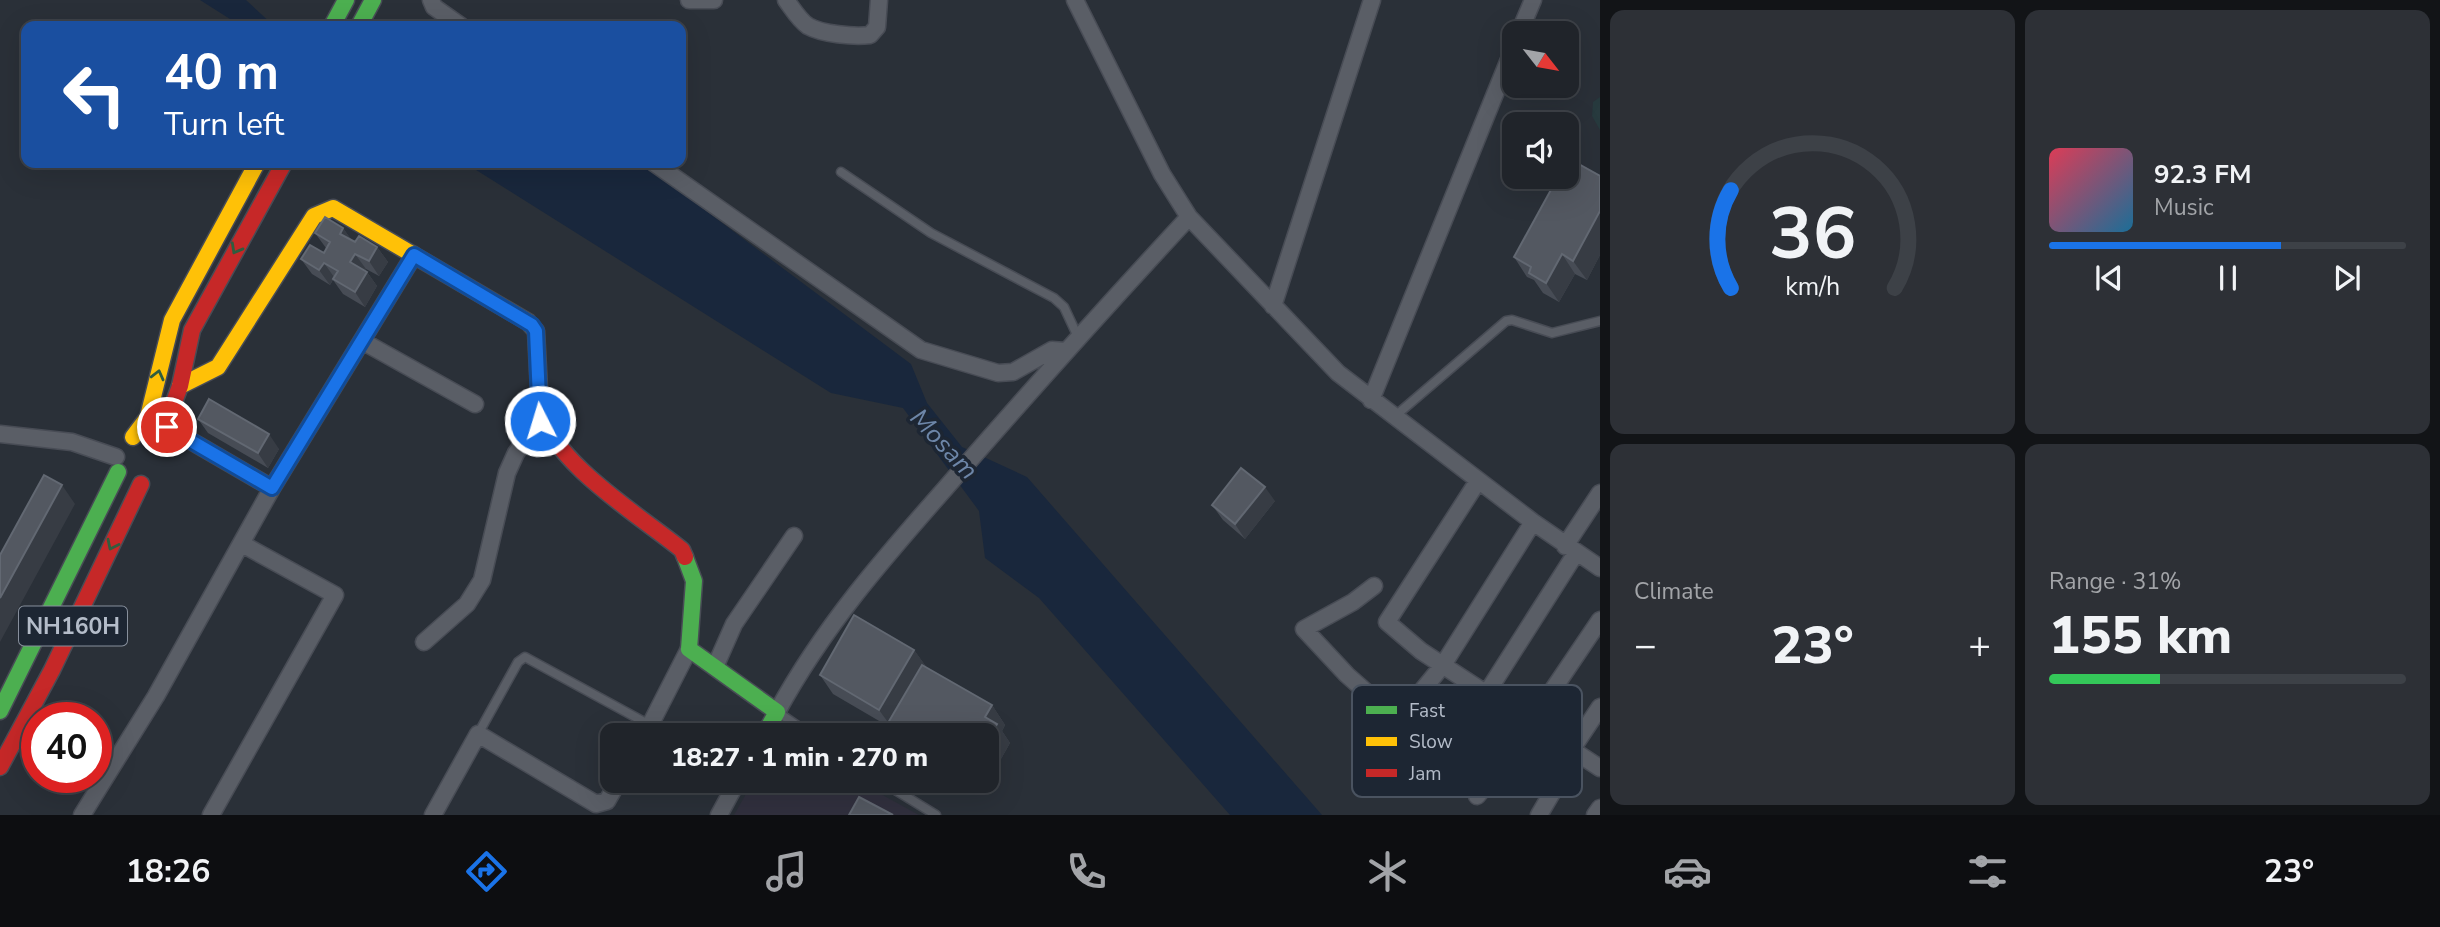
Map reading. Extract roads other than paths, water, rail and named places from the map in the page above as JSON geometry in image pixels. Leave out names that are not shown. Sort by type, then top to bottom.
[{"type":"main road","points":[[335,21],[346,0]]},
{"type":"main road","points":[[362,21],[373,0]]},
{"type":"main road","name":"NH160H","points":[[0,711],[117,465],[121,445],[133,437],[148,417],[172,320],[254,168]]},
{"type":"main road","points":[[133,437],[147,438],[160,451],[180,386],[192,330],[281,168]]},
{"type":"main road","points":[[180,386],[218,367],[314,216],[333,208],[532,325],[536,331],[540,421],[565,456],[682,550],[694,581],[689,649],[777,712],[771,723]]},
{"type":"main road","name":"NH160H","points":[[0,767],[147,482],[129,482],[117,465]]},
{"type":"street","points":[[431,0],[434,6],[454,21]]},
{"type":"street","points":[[689,0],[714,0]]},
{"type":"street","points":[[786,0],[801,20],[813,28],[862,36],[870,35],[877,27],[879,0]]},
{"type":"street","points":[[1075,0],[1162,174],[1189,217],[1338,373],[1533,522],[1600,568]]},
{"type":"street","points":[[1273,306],[1372,0]]},
{"type":"street","points":[[1524,21],[1533,0]]},
{"type":"street","points":[[1371,400],[1502,77]]},
{"type":"street","points":[[661,168],[921,350],[998,373],[1013,372],[1052,351],[1065,351]]},
{"type":"street","points":[[777,712],[806,658],[860,585],[1065,351],[1189,217]]},
{"type":"street","points":[[82,815],[242,544],[272,488],[414,255]]},
{"type":"street","points":[[362,341],[475,404]]},
{"type":"street","points":[[424,642],[467,604],[482,580],[507,473],[516,453],[540,421]]},
{"type":"street","points":[[167,427],[272,488]]},
{"type":"street","points":[[0,434],[72,442],[117,465]]},
{"type":"street","points":[[1475,685],[1390,627],[1388,619],[1478,481]]},
{"type":"street","points":[[1494,685],[1571,550],[1600,493]]},
{"type":"street","points":[[1426,685],[1443,665],[1533,522]]},
{"type":"street","points":[[715,667],[734,624],[794,536]]},
{"type":"street","points":[[211,815],[335,595],[242,544]]},
{"type":"street","points":[[1361,685],[1305,631],[1306,627],[1353,602],[1374,586]]},
{"type":"street","points":[[1556,685],[1600,620]]},
{"type":"street","points":[[649,723],[689,649]]},
{"type":"street","points":[[1582,737],[1600,707]]},
{"type":"street","points":[[438,813],[478,734],[596,804],[607,801],[612,793]]},
{"type":"street","points":[[1582,756],[1600,768]]},
{"type":"street","points":[[719,815],[731,793]]},
{"type":"street","points":[[1539,815],[1549,797]]},
{"type":"street","points":[[1595,815],[1600,808]]},
{"type":"lane","points":[[841,172],[931,233],[1054,298],[1064,307],[1078,337]]},
{"type":"lane","points":[[1394,418],[1506,321],[1512,320],[1552,333],[1600,321]]},
{"type":"lane","points":[[478,734],[517,662],[525,657],[636,723]]},
{"type":"lane","points":[[777,712],[793,723]]},
{"type":"lane","points":[[900,793],[936,815]]},
{"type":"water","points":[[200,0],[246,0],[269,21],[233,21]]},
{"type":"water","name":"Mosam","points":[[473,168],[649,168],[911,364],[927,403],[962,447],[1027,477],[1322,815],[1230,815],[1039,598],[985,558],[979,511],[903,408],[831,393]]}]
